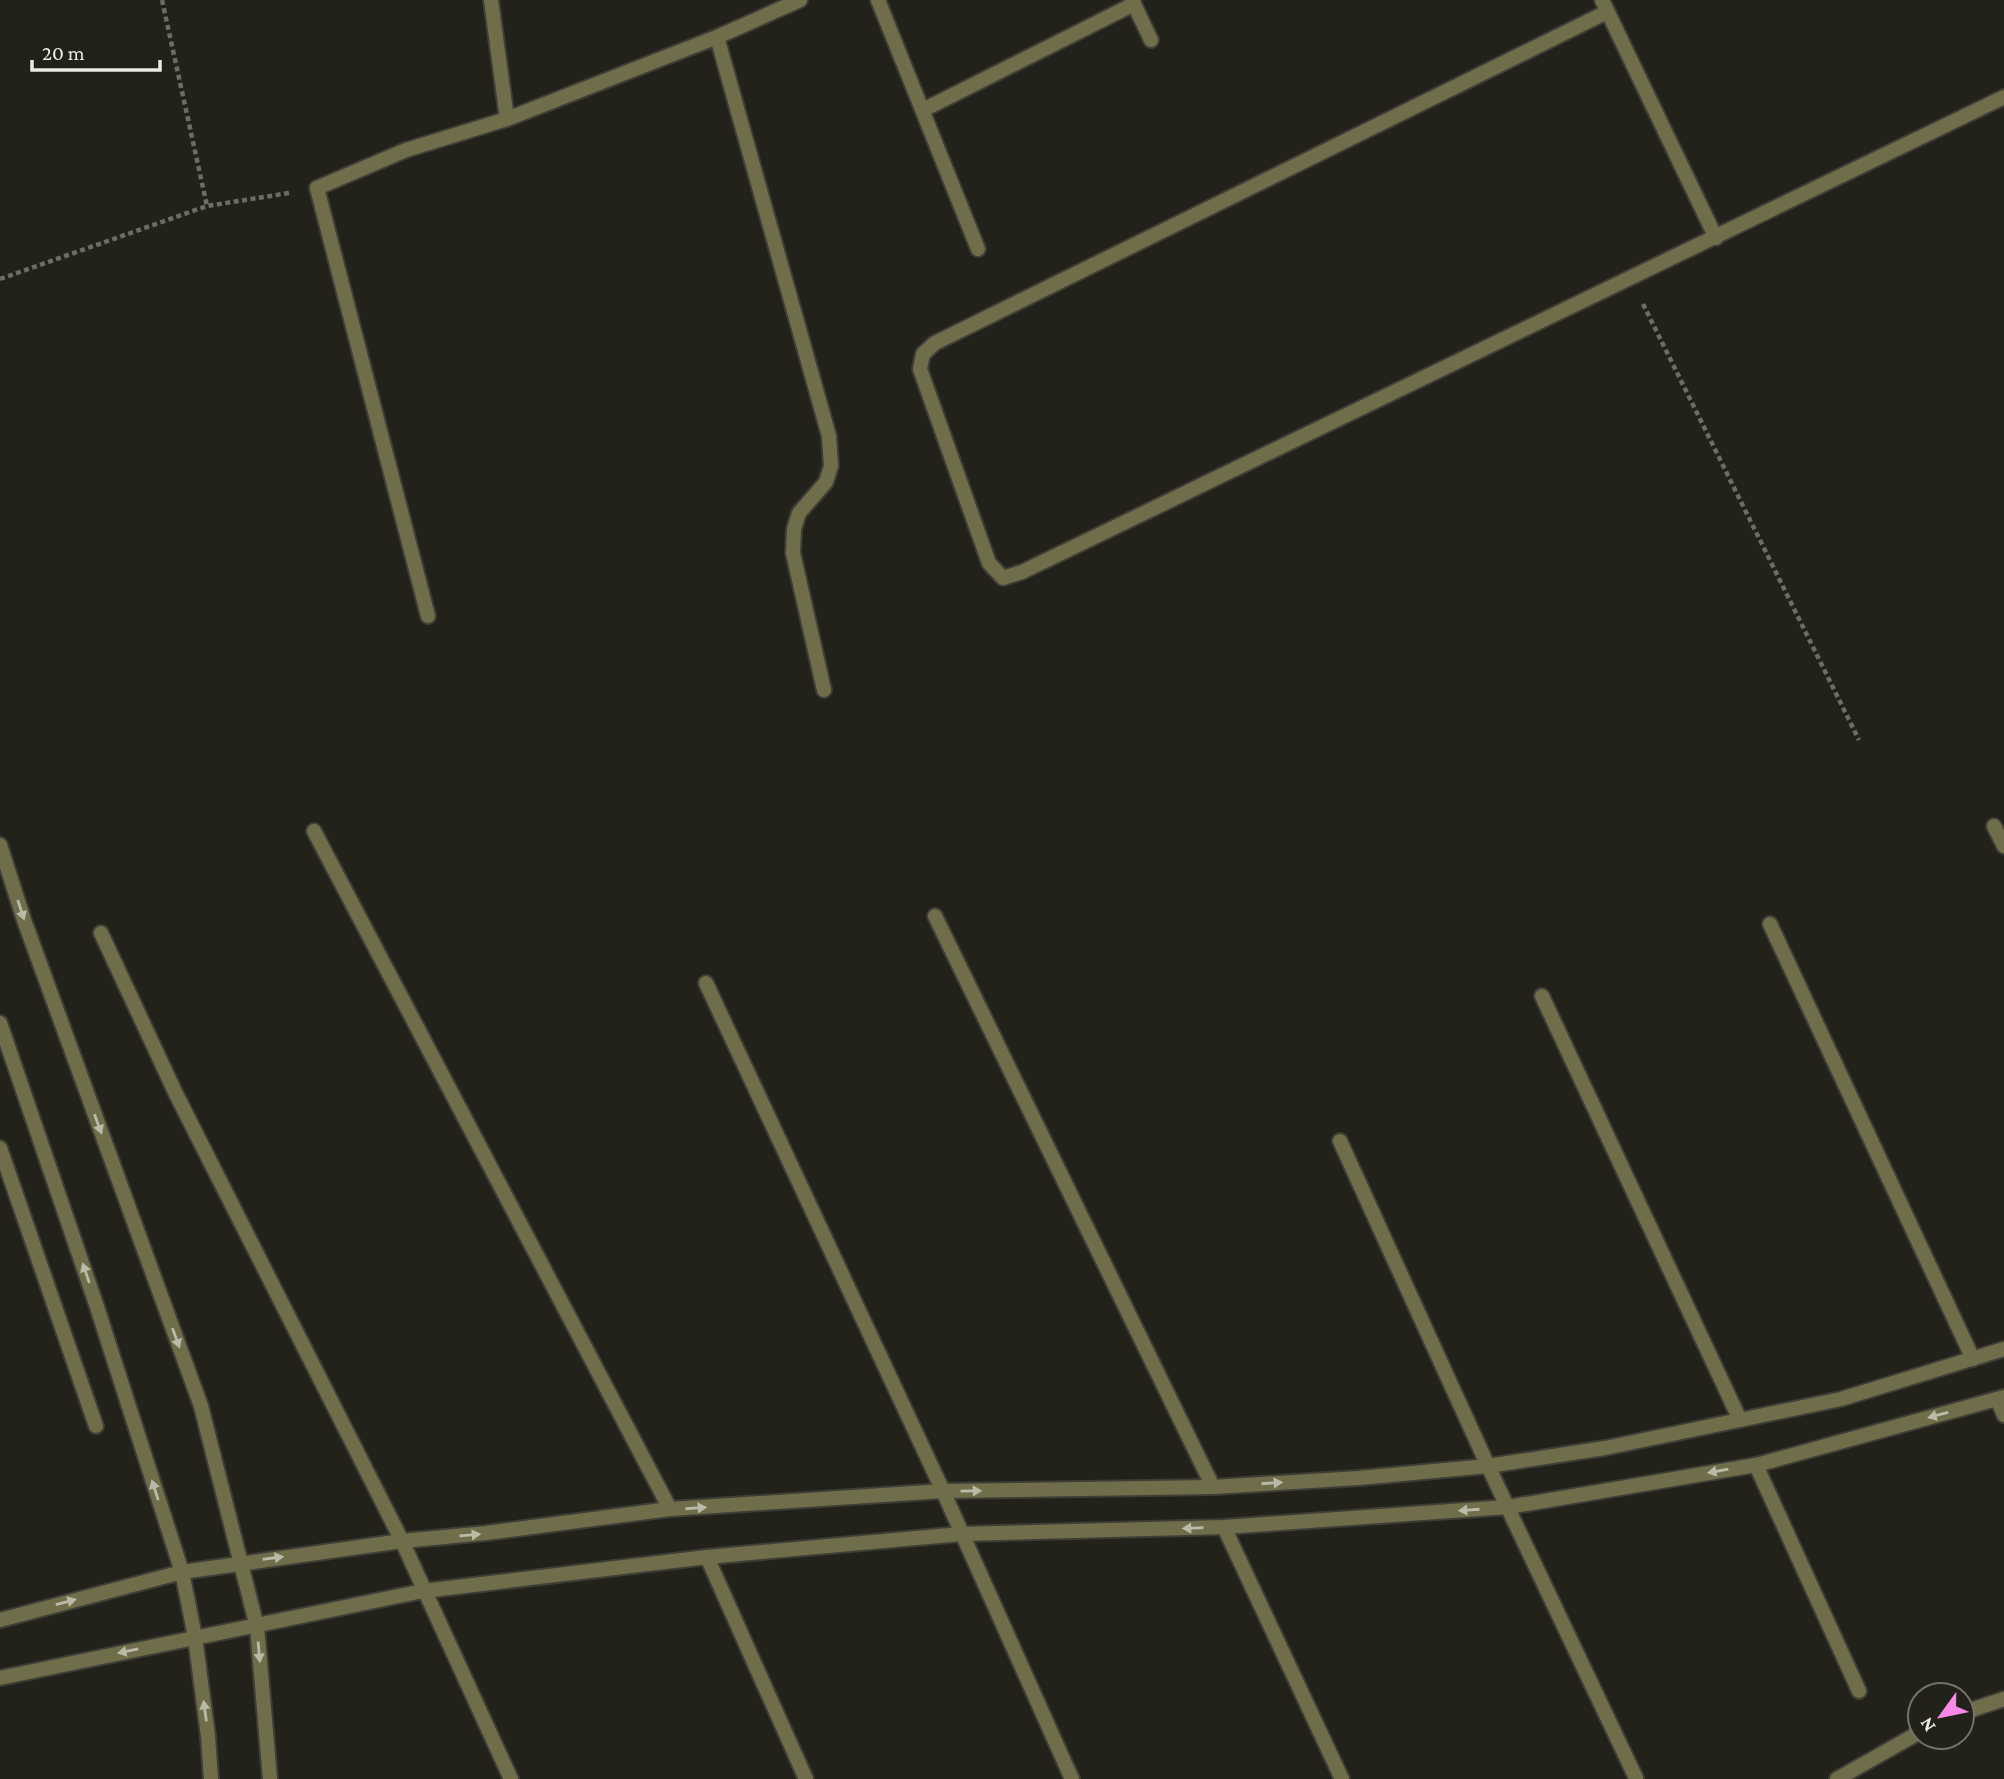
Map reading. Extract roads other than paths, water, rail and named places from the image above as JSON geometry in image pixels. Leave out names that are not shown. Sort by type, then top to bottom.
[{"type":"street","points":[[491,0],[507,119]]},
{"type":"street","points":[[428,616],[317,188],[406,150],[507,119],[717,37],[800,0]]},
{"type":"street","points":[[878,0],[978,249]]},
{"type":"street","points":[[923,110],[1133,2],[1151,40]]},
{"type":"street","points":[[1716,238],[1605,6],[935,343],[923,354],[920,369],[989,563],[1003,578],[1022,572],[1716,238],[2004,97]]},
{"type":"street","points":[[717,37],[829,436],[831,466],[826,482],[799,513],[794,529],[793,553],[824,690]]},
{"type":"street","points":[[1994,826],[2004,846]]},
{"type":"street","points":[[314,831],[670,1509]]},
{"type":"street","points":[[0,845],[29,933],[201,1406],[257,1627],[270,1779]]},
{"type":"street","points":[[935,916],[1213,1487]]},
{"type":"street","points":[[1770,923],[1973,1359]]},
{"type":"street","points":[[101,933],[176,1094],[402,1541],[512,1779]]},
{"type":"street","points":[[706,983],[943,1491],[1072,1779]]},
{"type":"street","points":[[1542,996],[1740,1420]]},
{"type":"street","points":[[0,1023],[97,1307],[182,1572],[195,1637],[211,1779]]},
{"type":"street","points":[[1340,1141],[1488,1466],[1636,1778]]},
{"type":"street","points":[[0,1148],[96,1426]]},
{"type":"street","points":[[0,1620],[182,1572],[242,1562],[670,1509],[943,1491],[1213,1487],[1359,1478],[1488,1466],[1605,1448],[1840,1399],[2004,1349]]},
{"type":"street","points":[[0,1678],[423,1591],[707,1557],[961,1534],[1224,1527],[1508,1507],[1756,1465],[2001,1398],[2004,1415]]},
{"type":"street","points":[[1756,1465],[1859,1691]]},
{"type":"street","points":[[1224,1527],[1342,1779]]},
{"type":"street","points":[[707,1557],[806,1779]]},
{"type":"street","points":[[1976,1708],[2004,1699]]},
{"type":"street","points":[[1837,1779],[1906,1740]]}]
